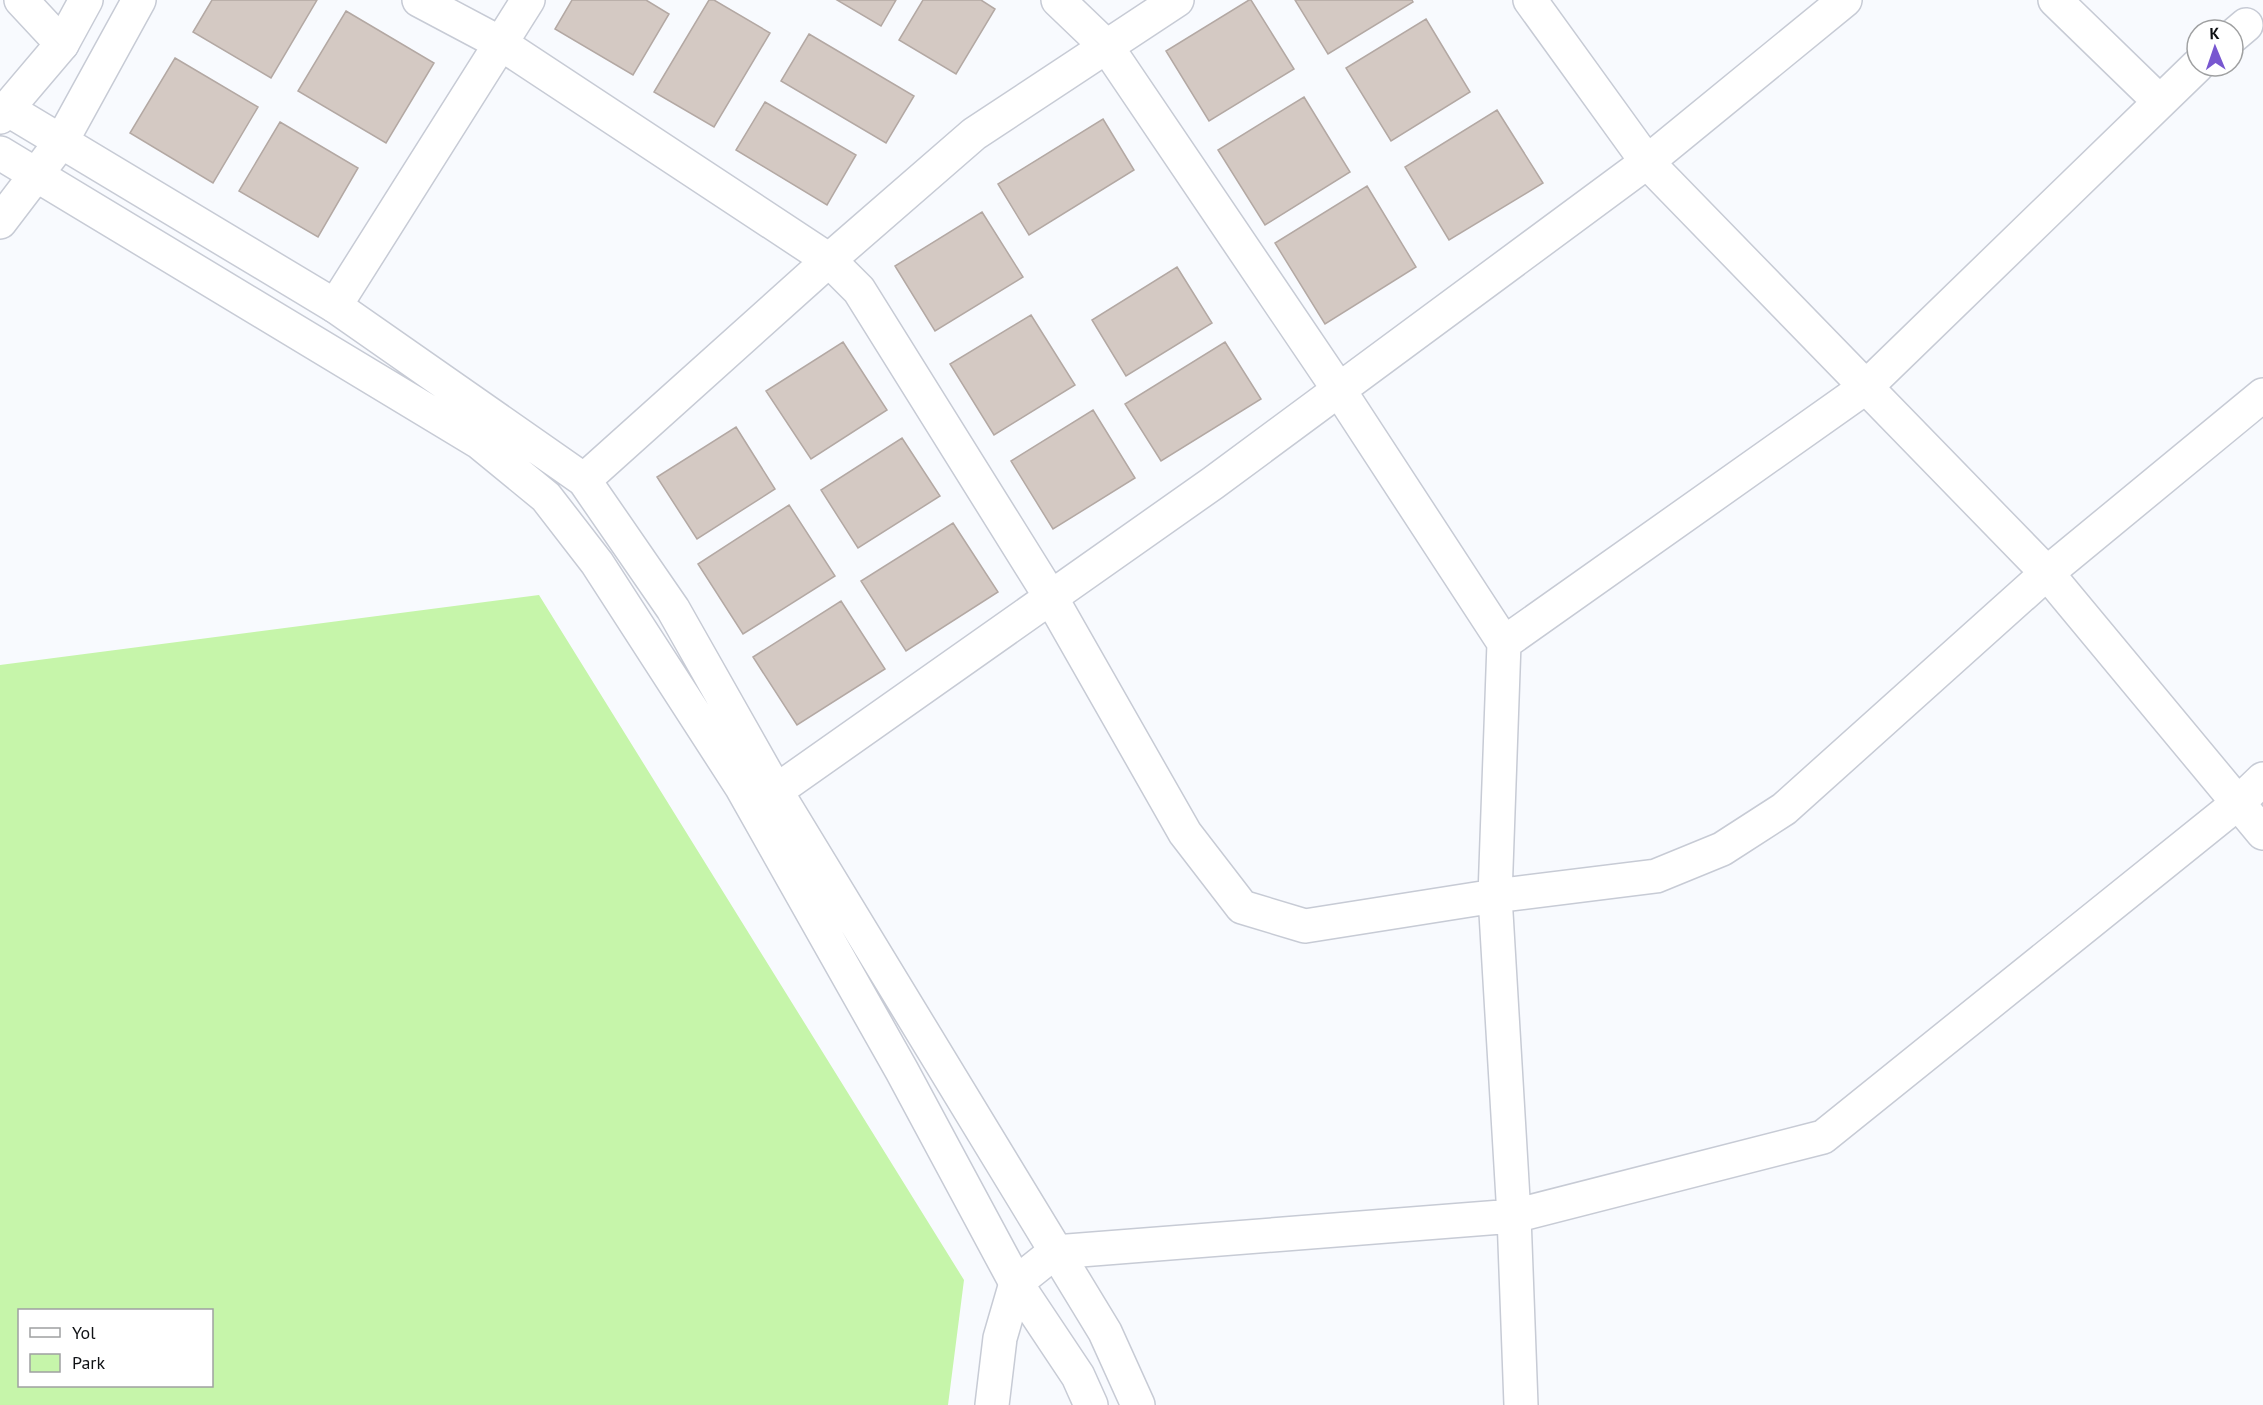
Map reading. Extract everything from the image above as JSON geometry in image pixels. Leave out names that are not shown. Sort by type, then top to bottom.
[{"type":"street","points":[[21,0],[62,44]]},
{"type":"street","points":[[86,0],[62,44],[3,113],[61,142],[335,306],[584,480],[673,609],[777,791],[1105,1332],[1138,1405]]},
{"type":"street","points":[[0,222],[61,142],[139,0]]},
{"type":"street","points":[[419,0],[500,43],[829,260],[860,290],[1050,596],[1185,833],[1242,907],[1305,926],[1495,896],[1656,876],[1722,849],[1784,809],[2047,573],[2263,395]]},
{"type":"street","points":[[335,306],[528,0]]},
{"type":"street","points":[[1058,0],[1107,47],[1339,390],[1504,643],[1495,896],[1514,1216],[1521,1405]]},
{"type":"street","points":[[584,480],[829,260],[974,134],[1177,0]]},
{"type":"street","points":[[1530,0],[1647,162],[2047,573],[2263,833]]},
{"type":"street","points":[[777,791],[1213,483],[1647,162],[1845,0]]},
{"type":"street","points":[[2055,0],[2159,101]]},
{"type":"street","points":[[1504,643],[1866,387],[2185,78]]},
{"type":"street","points":[[0,153],[479,442],[546,498],[597,563],[741,786],[902,1071],[1016,1283],[1078,1376],[1091,1405]]},
{"type":"street","points":[[992,1405],[1000,1338],[1016,1283],[1055,1252],[1514,1216],[1823,1137],[2238,803],[2263,779]]},
{"type":"green space","points":[[539,595],[964,1280],[948,1405],[0,1405],[0,665]]},
{"type":"building","points":[[212,0],[317,0],[271,78],[193,32]]},
{"type":"building","points":[[572,0],[646,0],[669,14],[633,75],[555,29]]},
{"type":"building","points":[[709,0],[714,0],[770,33],[714,127],[654,92]]},
{"type":"building","points":[[837,0],[896,0],[881,26]]},
{"type":"building","points":[[923,0],[981,0],[995,9],[956,74],[899,40]]},
{"type":"building","points":[[1249,0],[1294,69],[1209,121],[1166,51]]},
{"type":"building","points":[[1295,0],[1412,0],[1413,2],[1328,54]]},
{"type":"building","points":[[346,11],[434,63],[386,143],[298,91]]},
{"type":"building","points":[[1426,19],[1470,92],[1391,141],[1346,68]]},
{"type":"building","points":[[809,34],[914,96],[886,143],[781,81]]},
{"type":"building","points":[[175,58],[258,107],[213,183],[130,133]]},
{"type":"building","points":[[1304,97],[1350,172],[1265,225],[1218,150]]},
{"type":"building","points":[[765,102],[856,155],[827,205],[736,150]]},
{"type":"building","points":[[1497,110],[1543,183],[1449,240],[1405,167]]},
{"type":"building","points":[[1103,119],[1134,170],[1029,235],[998,184]]},
{"type":"building","points":[[280,122],[358,168],[318,237],[239,191]]},
{"type":"building","points":[[1367,186],[1416,267],[1325,324],[1275,243]]},
{"type":"building","points":[[982,212],[1023,277],[935,331],[895,266]]},
{"type":"building","points":[[1177,267],[1212,323],[1126,376],[1092,320]]},
{"type":"building","points":[[1031,315],[1075,385],[994,435],[950,364]]},
{"type":"building","points":[[843,342],[887,410],[811,459],[766,391]]},
{"type":"building","points":[[1225,342],[1261,399],[1161,461],[1125,404]]},
{"type":"building","points":[[1093,410],[1135,478],[1053,529],[1011,461]]},
{"type":"building","points":[[736,427],[775,489],[697,539],[657,477]]},
{"type":"building","points":[[902,438],[940,496],[858,548],[821,490]]},
{"type":"building","points":[[789,505],[835,576],[743,634],[698,564]]},
{"type":"building","points":[[953,523],[998,592],[906,651],[861,581]]},
{"type":"building","points":[[841,601],[885,669],[797,725],[753,657]]}]
